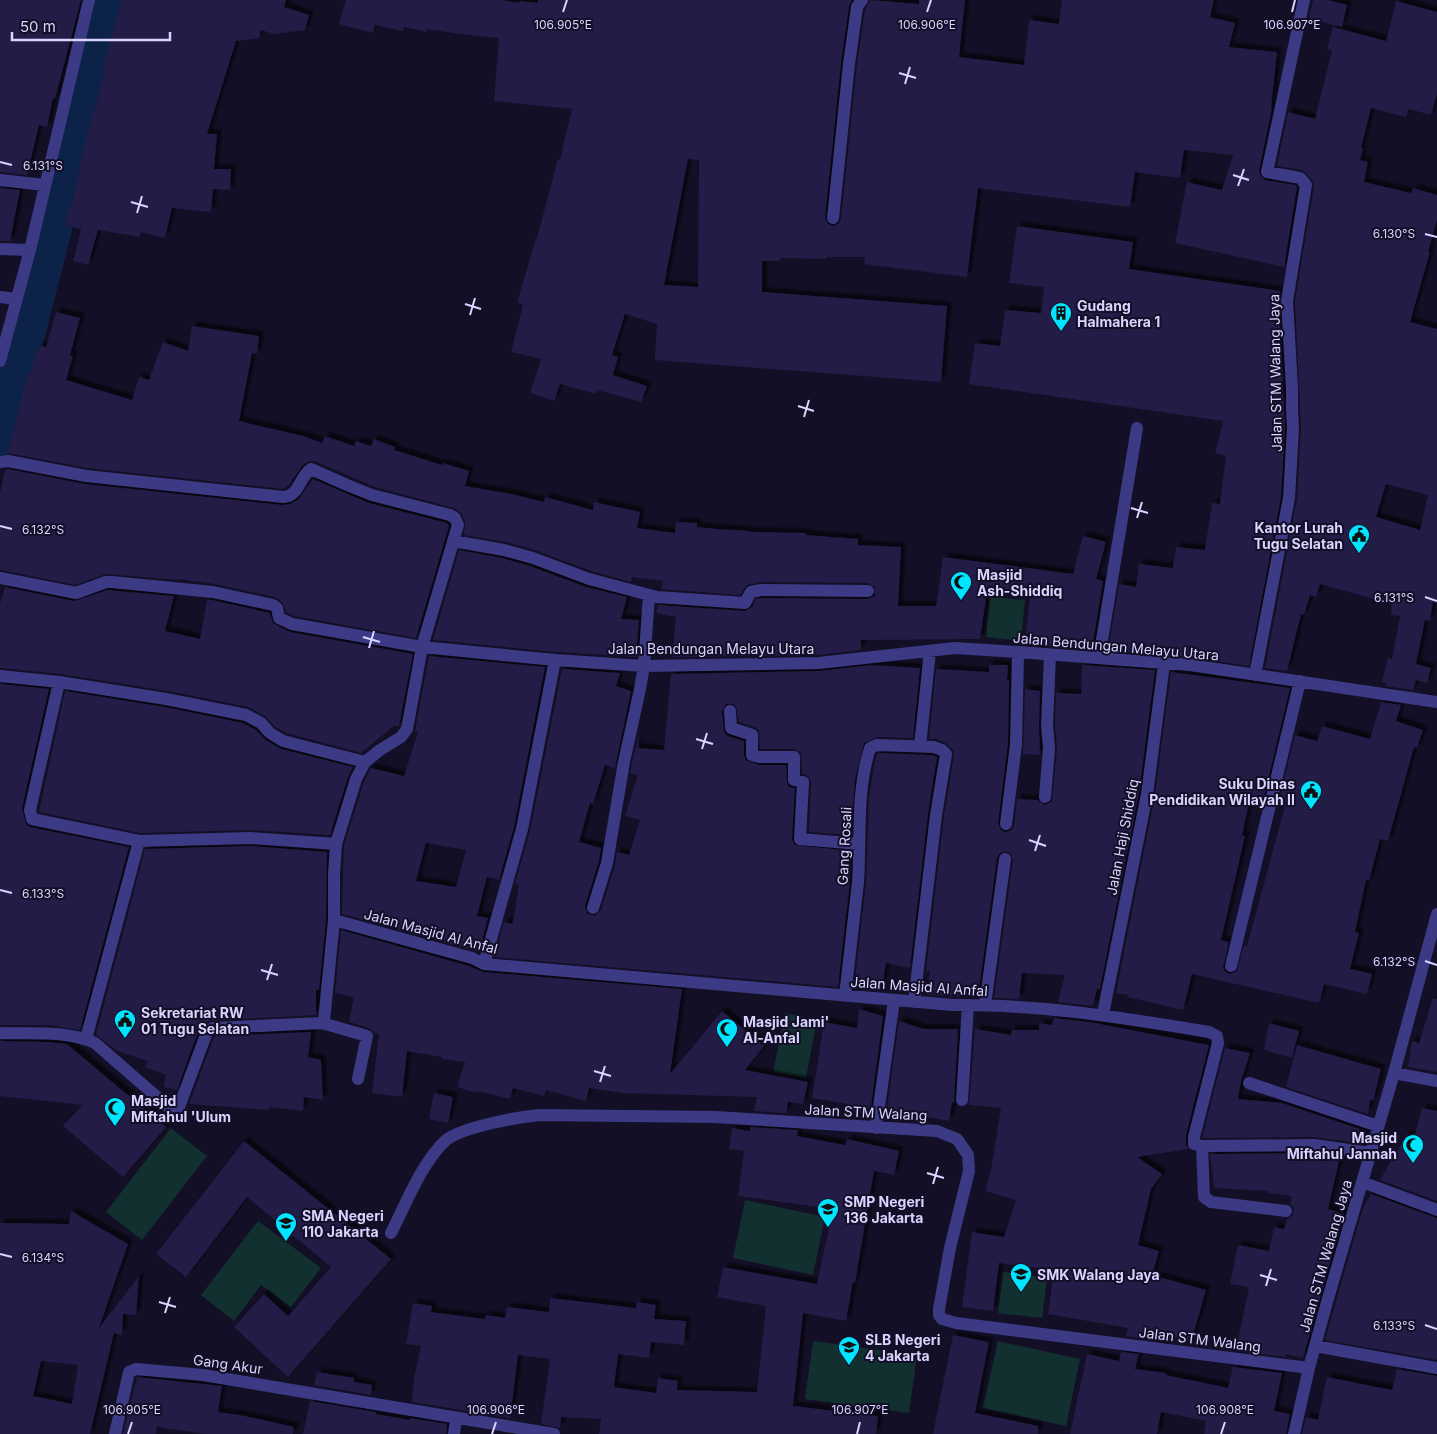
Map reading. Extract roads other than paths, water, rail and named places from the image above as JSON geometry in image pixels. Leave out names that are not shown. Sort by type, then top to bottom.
[{"type":"street","points":[[0,361],[30,250],[89,0]]},
{"type":"street","points":[[833,218],[849,64],[857,7],[862,0]]},
{"type":"street","name":"Jalan STM Walang Jaya","points":[[1255,675],[1289,498],[1293,428],[1286,301],[1306,185],[1300,178],[1267,172],[1304,0]]},
{"type":"street","points":[[0,180],[45,185]]},
{"type":"street","points":[[0,249],[30,250]]},
{"type":"street","points":[[0,297],[16,299]]},
{"type":"street","points":[[1100,658],[1137,428]]},
{"type":"street","points":[[4,462],[86,476],[283,497],[289,497],[293,494],[308,471],[313,469],[359,490],[455,518],[458,525],[422,647],[405,734],[365,762],[356,779],[336,844],[334,920],[325,1019],[322,1023]]},
{"type":"street","points":[[453,541],[504,550],[533,558],[590,579],[667,598],[745,603],[751,592],[761,590],[868,591]]},
{"type":"street","name":"Jalan Bendungan Melayu Utara","points":[[0,578],[76,593],[106,582],[212,592],[273,605],[279,618],[292,624],[422,647],[555,660],[644,666],[819,663],[955,648],[1200,666],[1437,702]]},
{"type":"street","points":[[592,908],[607,863],[624,762],[644,666],[649,595]]},
{"type":"street","points":[[914,1002],[936,815],[946,754],[934,746],[920,746],[930,651]]},
{"type":"street","points":[[1006,824],[1016,746],[1018,652]]},
{"type":"street","points":[[1045,797],[1050,748],[1047,725],[1050,655]]},
{"type":"street","points":[[484,964],[522,829],[555,660]]},
{"type":"street","name":"Jalan Haji Shiddiq","points":[[1103,1014],[1147,794],[1164,664]]},
{"type":"street","points":[[0,676],[59,682],[246,715],[261,723],[270,734],[283,740],[365,762]]},
{"type":"street","points":[[1231,966],[1300,681]]},
{"type":"street","points":[[59,682],[30,810],[32,819],[139,841],[250,838],[336,844]]},
{"type":"street","points":[[730,711],[731,728],[752,735],[752,755],[760,757],[794,757],[794,780],[803,782],[800,839],[859,844]]},
{"type":"street","name":"Gang Rosali","points":[[845,996],[858,882],[863,782],[866,760],[870,748],[877,745],[920,746]]},
{"type":"street","points":[[86,1039],[139,841]]},
{"type":"street","points":[[985,1005],[1006,859]]},
{"type":"street","name":"Jalan STM Walang Jaya","points":[[1294,1434],[1315,1346],[1394,1074],[1437,914]]},
{"type":"street","name":"Jalan Masjid Al Anfal","points":[[334,920],[472,958],[484,964],[914,1002],[985,1005],[1103,1014],[1209,1032],[1217,1036],[1218,1043],[1194,1137],[1194,1144],[1202,1146]]},
{"type":"street","points":[[876,1128],[894,1000]]},
{"type":"street","points":[[962,1100],[968,1005]]},
{"type":"street","points":[[0,1033],[80,1036],[95,1043],[180,1115],[207,1032],[213,1028],[322,1023],[367,1036],[358,1079]]},
{"type":"street","points":[[1394,1074],[1437,1081]]},
{"type":"street","points":[[1249,1083],[1378,1126]]},
{"type":"street","name":"Jalan STM Walang","points":[[391,1233],[427,1162],[446,1140],[464,1131],[522,1117],[550,1115],[715,1117],[937,1131],[957,1139],[968,1155],[969,1171],[950,1248],[939,1308],[939,1315],[942,1319],[956,1323],[1309,1368]]},
{"type":"street","points":[[1286,1212],[1211,1202],[1204,1198],[1202,1146],[1314,1145],[1371,1153]]},
{"type":"street","points":[[1362,1182],[1437,1210]]},
{"type":"street","points":[[1315,1346],[1437,1368]]},
{"type":"street","name":"Gang Akur","points":[[115,1434],[129,1372],[136,1369],[203,1375],[386,1404],[456,1419]]},
{"type":"street","points":[[454,1434],[456,1419],[554,1434]]},
{"type":"waterway","points":[[0,437],[111,0]]},
{"type":"place","name":"Gudang Halmahera 1","points":[[1061,332]]},
{"type":"place","name":"Kantor Lurah Tugu Selatan","points":[[1359,554]]},
{"type":"place","name":"Masjid Ash-Shiddiq","points":[[961,601]]},
{"type":"place","name":"Suku Dinas Pendidikan Wilayah II","points":[[1311,810]]},
{"type":"place","name":"Sekretariat RW 01 Tugu Selatan","points":[[125,1039]]},
{"type":"place","name":"Masjid Jami' Al-Anfal","points":[[727,1048]]},
{"type":"place","name":"Masjid Miftahul 'Ulum","points":[[115,1127]]},
{"type":"place","name":"Masjid Miftahul Jannah","points":[[1413,1164]]},
{"type":"place","name":"SMP Negeri 136 Jakarta","points":[[828,1228]]},
{"type":"place","name":"SMA Negeri 110 Jakarta","points":[[286,1242]]},
{"type":"place","name":"SMK Walang Jaya","points":[[1021,1293]]},
{"type":"place","name":"SLB Negeri 4 Jakarta","points":[[849,1366]]}]
